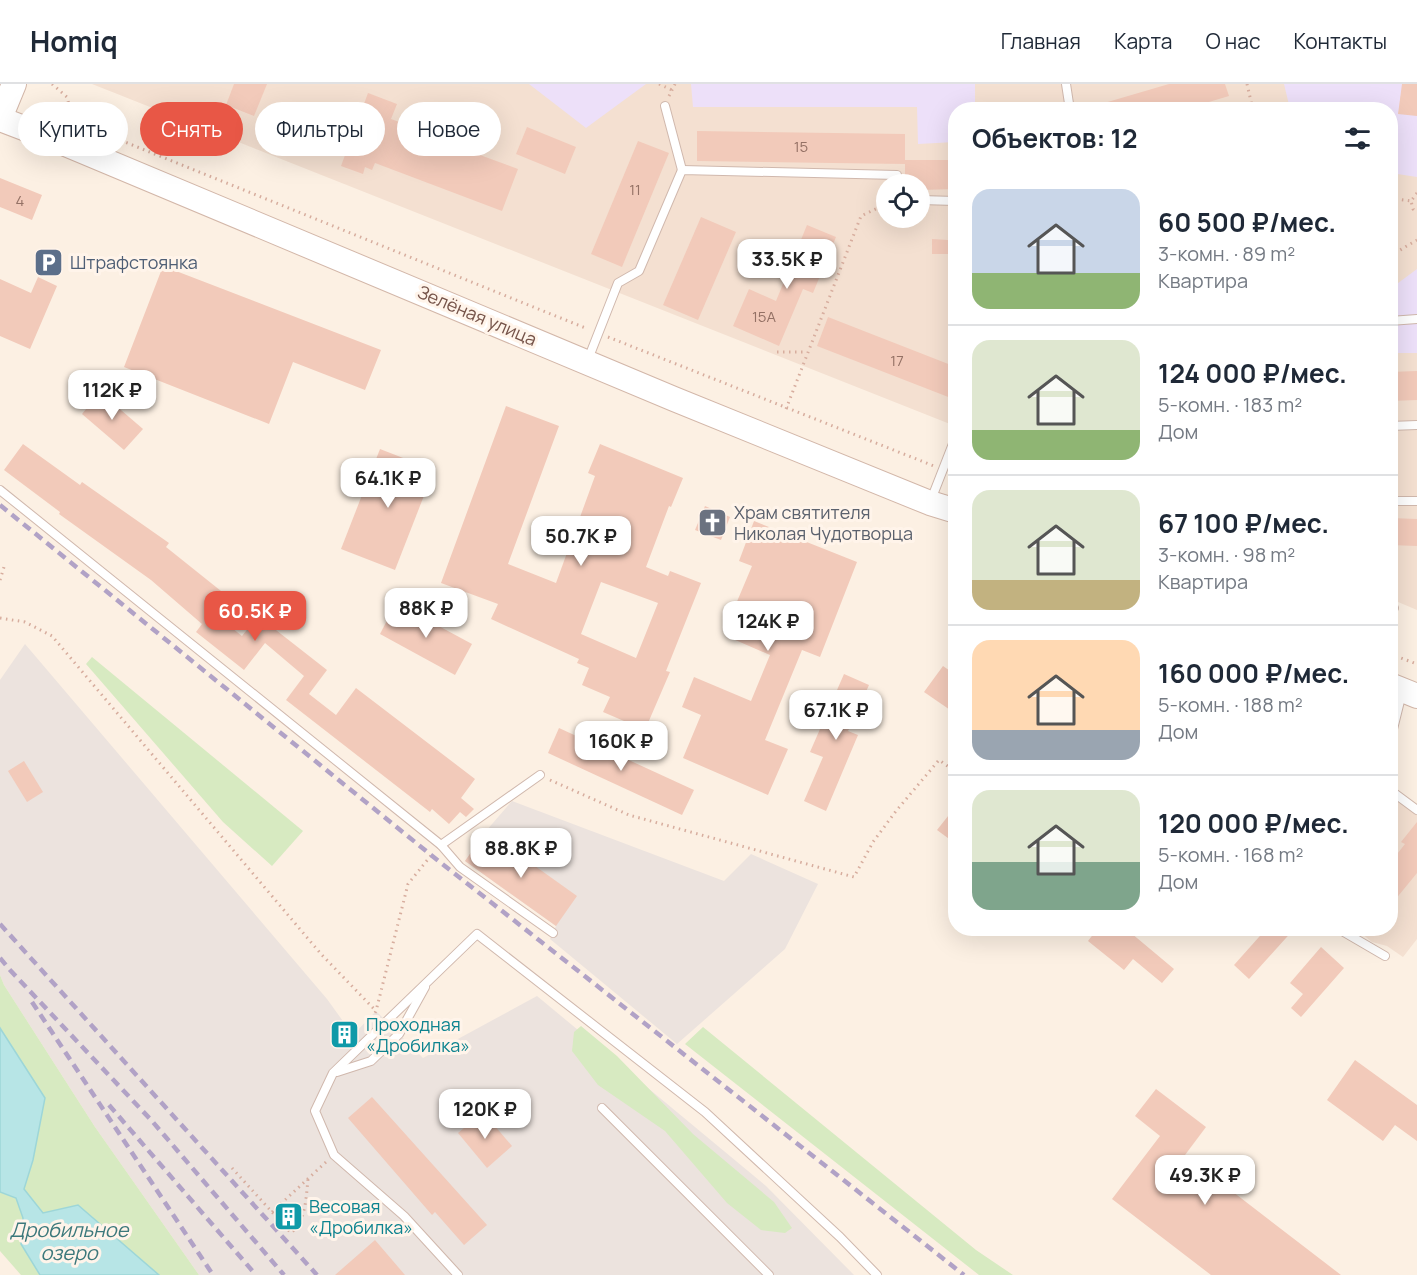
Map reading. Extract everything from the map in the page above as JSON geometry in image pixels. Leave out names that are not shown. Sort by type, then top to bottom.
[{"type":"main road","points":[[0,118],[14,84]]},
{"type":"main road","name":"Зелёная улица","points":[[0,118],[587,362],[948,509]]},
{"type":"lane","points":[[1066,84],[1069,102]]},
{"type":"lane","points":[[587,362],[618,283],[639,271],[682,170],[665,106]]},
{"type":"lane","points":[[682,170],[876,175]]},
{"type":"lane","points":[[930,200],[948,201]]},
{"type":"lane","points":[[1398,320],[1417,319]]},
{"type":"lane","points":[[1398,426],[1417,425]]},
{"type":"lane","points":[[930,503],[948,455]]},
{"type":"lane","points":[[0,490],[441,845],[460,867],[553,933]]},
{"type":"lane","points":[[1398,501],[1417,501]]},
{"type":"lane","points":[[1398,710],[1403,690]]},
{"type":"lane","points":[[441,845],[540,775]]},
{"type":"lane","points":[[1398,796],[1417,810]]},
{"type":"lane","points":[[458,1275],[404,1216],[334,1155],[315,1111],[333,1073],[477,934],[705,1112],[840,1236],[877,1275]]},
{"type":"lane","points":[[1351,936],[1385,956]]},
{"type":"lane","points":[[333,1073],[371,1060],[399,1034],[430,979]]},
{"type":"lane","points":[[602,1108],[770,1275]]},
{"type":"path","points":[[52,84],[67,97],[73,121],[786,409],[942,469]]},
{"type":"path","points":[[659,84],[672,90]]},
{"type":"path","points":[[1247,84],[1252,102]]},
{"type":"path","points":[[1417,193],[1412,201],[1413,209],[1417,213]]},
{"type":"path","points":[[1398,199],[1412,201]]},
{"type":"path","points":[[786,409],[861,216],[876,209]]},
{"type":"path","points":[[1398,251],[1417,240]]},
{"type":"path","points":[[777,352],[807,352]]},
{"type":"path","points":[[0,580],[4,567]]},
{"type":"path","points":[[0,618],[25,622],[52,636],[321,954],[376,1011],[408,884],[428,859]]},
{"type":"path","points":[[1398,657],[1417,664]]},
{"type":"path","points":[[540,775],[629,815],[854,877],[873,842],[939,760],[948,766]]},
{"type":"path","points":[[272,1212],[334,1155]]},
{"type":"path","points":[[232,1168],[291,1233],[299,1226],[303,1218],[308,1179]]},
{"type":"shaded area","points":[[92,84],[1417,84],[1417,610],[1398,602],[1398,102],[948,102],[948,423],[274,156],[385,156],[385,102],[255,102],[255,149],[243,144],[243,102],[140,103]]},
{"type":"shaded area","points":[[529,84],[646,84],[586,128]]},
{"type":"shaded area","points":[[691,84],[975,84],[975,102],[948,102],[948,142],[918,144],[917,107],[693,107]]},
{"type":"shaded area","points":[[1284,84],[1417,84],[1417,177],[1398,174],[1398,102],[1288,102]]},
{"type":"shaded area","points":[[1417,269],[1417,353],[1398,353],[1398,283]]},
{"type":"shaded area","points":[[25,644],[327,999],[353,1035],[376,1011],[423,1058],[537,996],[766,1186],[854,1275],[199,1275],[95,1127],[4,985],[0,975],[0,680]]},
{"type":"shaded area","points":[[1398,796],[1417,811],[1417,939],[1403,957],[1387,946],[1372,942],[1365,936],[1398,936]]},
{"type":"shaded area","points":[[512,801],[724,881],[751,854],[818,884],[785,949],[677,1044],[550,939],[556,926],[465,861],[486,831]]},
{"type":"green space","points":[[92,657],[303,831],[272,866],[223,822],[86,664]]},
{"type":"green space","points":[[0,975],[4,985],[95,1127],[199,1275],[159,1275],[78,1205],[43,1213],[24,1189],[33,1160],[45,1098],[0,1028]]},
{"type":"green space","points":[[581,1026],[617,1056],[693,1134],[774,1202],[792,1228],[785,1233],[761,1230],[727,1203],[665,1131],[598,1085],[572,1051],[574,1032]]},
{"type":"green space","points":[[703,1027],[976,1250],[1013,1275],[979,1275],[685,1044]]},
{"type":"green space","points":[[0,1192],[16,1198],[23,1218],[21,1244],[40,1275],[21,1275],[0,1251]]},
{"type":"water","name":"Дробильное озеро","points":[[0,1028],[45,1098],[33,1160],[24,1189],[43,1213],[78,1205],[159,1275],[40,1275],[21,1244],[23,1218],[16,1198],[0,1192]]},
{"type":"building","points":[[234,84],[267,84],[260,102],[255,102],[254,116],[243,112],[243,102],[227,102]]},
{"type":"building","points":[[1169,84],[1225,84],[1229,96],[1209,102],[1108,102]]},
{"type":"building","points":[[1402,84],[1417,84],[1417,116],[1398,114]]},
{"type":"building","points":[[368,93],[397,104],[391,119],[397,121],[397,156],[483,156],[518,169],[502,211],[375,163],[372,170],[365,167],[363,174],[341,166],[345,156],[385,156],[385,102],[365,102]]},
{"type":"building","points":[[527,127],[576,147],[565,174],[516,154]]},
{"type":"building","points":[[697,131],[905,134],[905,164],[697,161]]},
{"type":"building","points":[[638,141],[669,153],[622,267],[591,254]]},
{"type":"building","points":[[905,160],[948,160],[948,189],[930,190],[930,174],[905,174]]},
{"type":"building","points":[[0,178],[42,195],[32,220],[0,207]]},
{"type":"building","points":[[701,217],[736,232],[698,320],[663,305]]},
{"type":"building","points":[[807,225],[836,237],[813,293],[803,289],[779,346],[733,326],[749,289],[776,301]]},
{"type":"building","points":[[932,239],[948,240],[948,254],[932,254]]},
{"type":"building","points":[[163,266],[381,350],[365,390],[293,362],[269,424],[124,367]]},
{"type":"building","points":[[38,277],[57,286],[30,349],[0,336],[0,279],[31,293]]},
{"type":"building","points":[[828,317],[948,364],[948,397],[817,346]]},
{"type":"building","points":[[1417,371],[1417,400],[1398,401],[1398,372]]},
{"type":"building","points":[[100,392],[143,429],[124,450],[82,414]]},
{"type":"building","points":[[506,406],[559,426],[508,564],[556,583],[595,476],[588,473],[600,444],[683,478],[671,507],[669,506],[646,567],[668,576],[670,571],[701,583],[666,671],[670,672],[645,730],[603,712],[610,697],[582,685],[589,668],[577,663],[579,659],[491,619],[498,604],[441,583]],"holes":[[[601,582],[658,603],[636,658],[581,634]]]},
{"type":"building","points":[[23,444],[80,485],[82,482],[169,543],[166,547],[221,591],[207,608],[242,636],[258,616],[327,670],[309,694],[336,715],[356,688],[475,779],[461,798],[474,809],[466,817],[460,812],[449,824],[432,809],[430,812],[286,700],[304,676],[265,643],[244,670],[196,632],[202,624],[151,580],[59,514],[60,512],[4,470]]},
{"type":"building","points":[[380,449],[434,470],[395,570],[341,549]]},
{"type":"building","name":"Храм святителя Николая Чудотворца","points":[[705,506],[730,517],[721,540],[695,530]]},
{"type":"building","points":[[1398,518],[1417,519],[1417,546],[1398,545]]},
{"type":"building","points":[[754,521],[857,562],[820,657],[802,650],[765,740],[788,749],[768,795],[683,758],[701,715],[682,707],[694,677],[751,701],[770,655],[733,639],[742,616],[733,611],[752,566],[739,561]]},
{"type":"building","points":[[396,603],[472,644],[455,675],[380,634]]},
{"type":"building","points":[[943,666],[948,669],[948,708],[924,692]]},
{"type":"building","points":[[844,674],[869,685],[848,731],[858,735],[826,811],[804,801],[823,757],[810,752]]},
{"type":"building","points":[[559,728],[694,790],[682,815],[548,753]]},
{"type":"building","points":[[24,761],[43,792],[27,802],[8,771]]},
{"type":"building","points":[[948,816],[948,838],[937,830]]},
{"type":"building","points":[[1417,822],[1417,873],[1398,896],[1398,853],[1405,844],[1401,842]]},
{"type":"building","points":[[486,831],[577,896],[556,926],[465,861]]},
{"type":"building","points":[[1092,936],[1135,936],[1174,969],[1162,983],[1133,959],[1124,970],[1088,941]]},
{"type":"building","points":[[1260,936],[1288,936],[1249,979],[1234,965]]},
{"type":"building","points":[[1321,947],[1344,968],[1301,1017],[1291,1008],[1303,994],[1290,983]]},
{"type":"building","points":[[1355,1060],[1417,1105],[1417,1141],[1395,1125],[1383,1141],[1327,1100]]},
{"type":"building","points":[[1156,1089],[1206,1127],[1185,1155],[1341,1275],[1211,1275],[1112,1199],[1160,1136],[1135,1116]]},
{"type":"building","points":[[372,1097],[487,1225],[464,1245],[435,1212],[432,1215],[348,1118]]},
{"type":"building","points":[[483,1112],[512,1146],[487,1168],[458,1133]]},
{"type":"building","points":[[375,1240],[405,1275],[335,1275]]},
{"type":"railway","points":[[0,505],[431,855],[964,1275]]},
{"type":"railway","points":[[0,924],[317,1275]]},
{"type":"railway","points":[[0,958],[152,1121],[284,1275]]},
{"type":"railway","points":[[32,1002],[213,1275]]},
{"type":"railway","points":[[109,1105],[256,1275]]},
{"type":"place","name":"Штрафстоянка","points":[[49,263]]},
{"type":"place","name":"Храм святителя Николая Чудотворца","points":[[713,523]]},
{"type":"place","name":"Проходная «Дробилка»","points":[[345,1035]]},
{"type":"place","name":"Весовая «Дробилка»","points":[[288,1217]]}]
